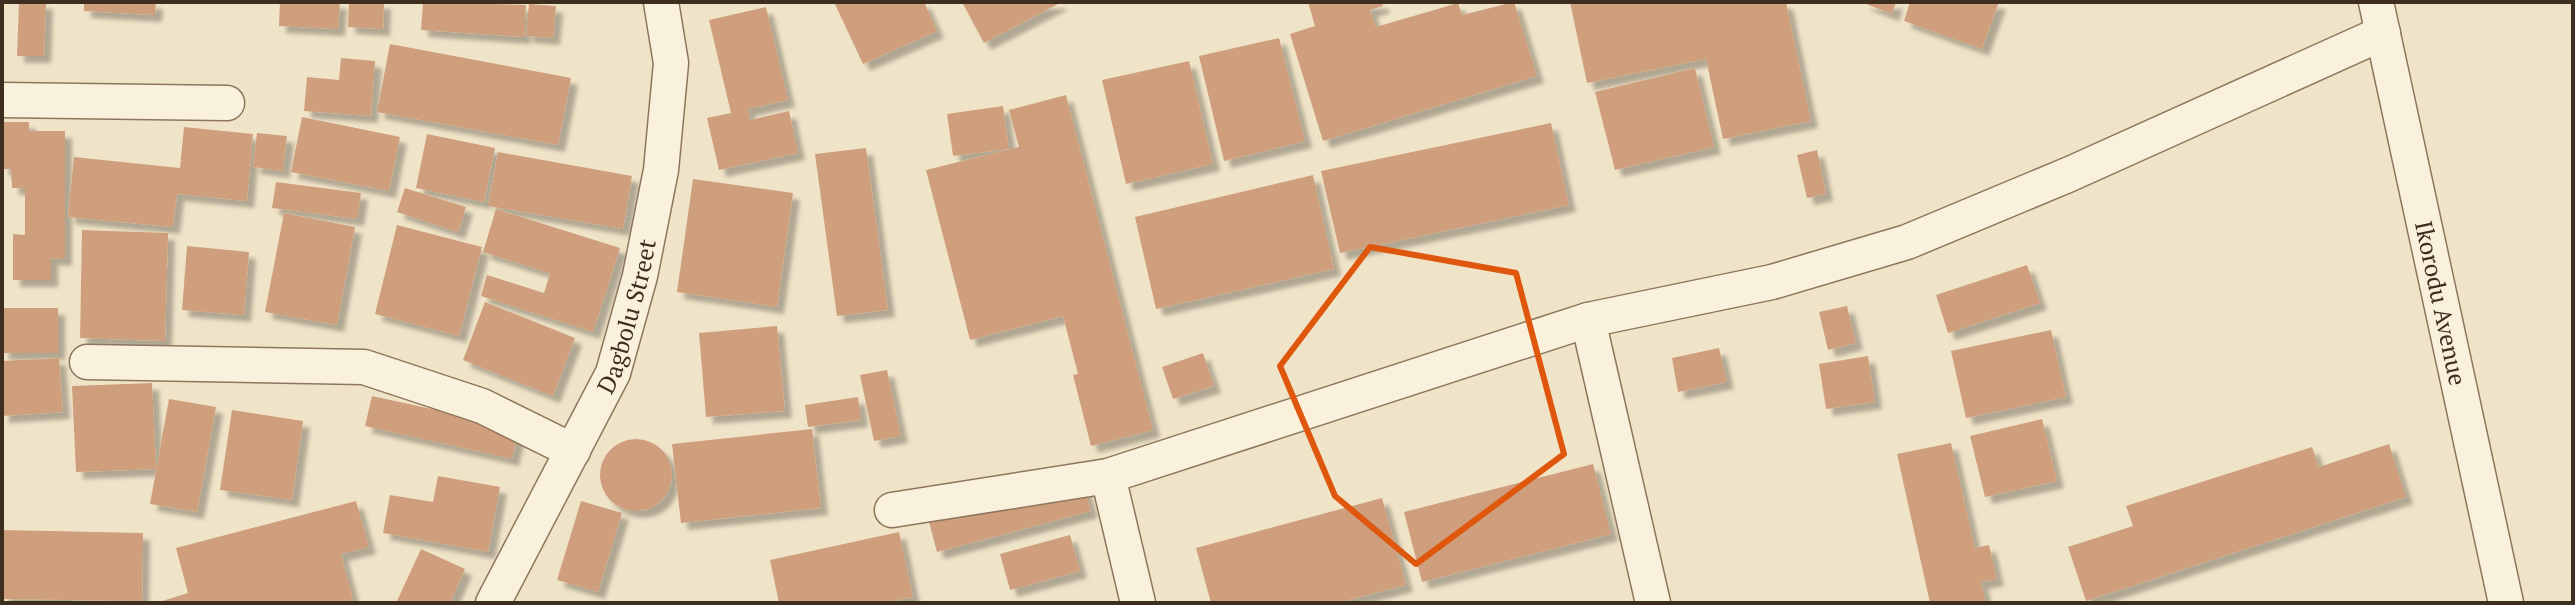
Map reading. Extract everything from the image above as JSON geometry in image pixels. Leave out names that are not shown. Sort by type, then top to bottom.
[{"type":"street","name":"Dagbolu Street","points":[[493,603],[613,373],[643,261],[661,170],[671,63],[661,2]]},
{"type":"street","points":[[892,510],[1108,476],[1588,320],[1772,282],[1907,242],[2070,174],[2379,17]]},
{"type":"street","name":"Ikorodu Avenue","points":[[2379,17],[2506,603]]},
{"type":"street","points":[[2,100],[227,103]]},
{"type":"street","points":[[1588,320],[1653,603]]},
{"type":"street","points":[[87,362],[364,367],[482,406],[573,451]]},
{"type":"street","points":[[1108,476],[1138,603]]},
{"type":"highlighted area","points":[[1370,247],[1516,273],[1564,454],[1416,564],[1335,496],[1280,366]]},
{"type":"building","points":[[19,2],[46,2],[44,56],[17,56]]},
{"type":"building","points":[[84,2],[156,2],[155,15],[84,11]]},
{"type":"building","points":[[280,2],[340,2],[338,29],[279,26]]},
{"type":"building","points":[[349,2],[384,2],[383,29],[348,27]]},
{"type":"building","points":[[423,2],[526,5],[524,37],[421,30]]},
{"type":"building","points":[[834,2],[924,2],[937,31],[863,64]]},
{"type":"building","points":[[962,2],[1062,2],[984,43]]},
{"type":"building","points":[[1308,2],[1382,2],[1383,6],[1370,10],[1376,27],[1458,3],[1462,15],[1514,2],[1537,76],[1323,141],[1290,34],[1315,26]]},
{"type":"building","points":[[1570,2],[1786,2],[1811,121],[1723,139],[1706,59],[1587,83]]},
{"type":"building","points":[[1861,2],[1896,2],[1892,14]]},
{"type":"building","points":[[1910,2],[1999,2],[1982,49],[1904,21]]},
{"type":"building","points":[[529,4],[556,6],[553,38],[526,36]]},
{"type":"building","points":[[766,7],[788,100],[748,109],[750,120],[789,111],[798,153],[719,170],[707,118],[731,113],[709,20]]},
{"type":"building","points":[[1279,38],[1305,141],[1224,161],[1199,56]]},
{"type":"building","points":[[390,44],[571,78],[558,145],[377,112]]},
{"type":"building","points":[[341,58],[375,61],[371,116],[304,111],[307,77],[339,80]]},
{"type":"building","points":[[1189,61],[1213,164],[1126,184],[1102,80]]},
{"type":"building","points":[[1695,68],[1714,147],[1615,170],[1595,92]]},
{"type":"building","points":[[1066,95],[1153,430],[1091,446],[1073,375],[1078,374],[1063,316],[970,340],[926,170],[1019,147],[1009,110]]},
{"type":"building","points":[[1003,106],[1009,149],[953,156],[947,114]]},
{"type":"building","points":[[302,117],[400,137],[389,191],[291,172]]},
{"type":"building","points":[[2,122],[29,122],[29,131],[65,131],[65,259],[51,258],[51,280],[13,280],[13,234],[25,235],[25,188],[12,188],[11,169],[2,169]]},
{"type":"building","points":[[1551,123],[1569,205],[1340,253],[1321,171]]},
{"type":"building","points":[[184,127],[253,134],[247,201],[177,194],[173,227],[68,217],[74,157],[180,168]]},
{"type":"building","points":[[257,133],[287,136],[283,171],[253,167]]},
{"type":"building","points":[[427,134],[495,148],[484,202],[416,188]]},
{"type":"building","points":[[866,148],[888,310],[837,316],[815,154]]},
{"type":"building","points":[[1817,150],[1826,194],[1807,198],[1797,155]]},
{"type":"building","points":[[498,152],[632,176],[623,229],[488,206]]},
{"type":"building","points":[[1313,175],[1334,269],[1156,309],[1135,217]]},
{"type":"building","points":[[693,179],[793,193],[777,307],[677,292]]},
{"type":"building","points":[[276,182],[361,193],[357,219],[272,208]]},
{"type":"building","points":[[405,188],[466,207],[458,232],[397,212]]},
{"type":"building","points":[[496,209],[620,248],[593,332],[481,296],[487,275],[544,293],[550,273],[483,252]]},
{"type":"building","points":[[284,213],[355,227],[337,325],[265,312]]},
{"type":"building","points":[[397,225],[482,247],[459,336],[375,314]]},
{"type":"building","points":[[82,230],[168,233],[165,341],[80,338]]},
{"type":"building","points":[[187,246],[249,252],[244,315],[182,310]]},
{"type":"building","points":[[2027,265],[2040,303],[1948,333],[1936,295]]},
{"type":"building","points":[[485,302],[575,338],[553,396],[463,360]]},
{"type":"building","points":[[1847,306],[1856,343],[1828,350],[1819,312]]},
{"type":"building","points":[[2,308],[58,308],[58,353],[2,353]]},
{"type":"building","points":[[777,326],[785,411],[706,417],[699,333]]},
{"type":"building","points":[[2051,330],[2066,397],[1966,418],[1951,351]]},
{"type":"building","points":[[1719,348],[1727,382],[1678,392],[1672,358]]},
{"type":"building","points":[[1203,353],[1214,386],[1173,399],[1162,367]]},
{"type":"building","points":[[1868,356],[1875,402],[1826,409],[1819,364]]},
{"type":"building","points":[[59,358],[63,412],[2,416],[2,361]]},
{"type":"building","points":[[887,370],[901,436],[874,441],[860,375]]},
{"type":"building","points":[[152,383],[156,469],[76,472],[72,386]]},
{"type":"building","points":[[372,396],[519,428],[512,459],[365,426]]},
{"type":"building","points":[[858,397],[861,420],[808,427],[805,405]]},
{"type":"building","points":[[169,399],[216,407],[197,512],[150,504]]},
{"type":"building","points":[[232,410],[303,421],[292,500],[220,490]]},
{"type":"building","points":[[2042,419],[2057,481],[1985,497],[1970,436]]},
{"type":"building","points":[[812,429],[821,508],[681,523],[672,444]]},
{"type":"building","points":[[636,439],[656,445],[666,455],[672,475],[666,495],[656,505],[636,511],[616,505],[606,495],[600,475],[606,455],[616,445]]},
{"type":"building","points":[[1951,443],[1975,548],[1989,545],[1997,579],[1981,582],[1986,603],[1930,603],[1897,454]]},
{"type":"building","points":[[2389,444],[2406,497],[2086,601],[2068,547],[2133,526],[2126,506],[2312,447],[2319,467]]},
{"type":"building","points":[[1593,464],[1611,534],[1422,582],[1404,512]]},
{"type":"building","points":[[438,476],[500,487],[488,552],[383,533],[390,495],[433,502]]},
{"type":"building","points":[[1082,481],[1091,511],[937,552],[929,522]]},
{"type":"building","points":[[1382,498],[1406,585],[1337,603],[1211,603],[1196,548]]},
{"type":"building","points":[[356,501],[369,547],[341,554],[353,600],[341,603],[156,603],[188,593],[176,548]]},
{"type":"building","points":[[581,501],[622,513],[598,592],[557,580]]},
{"type":"building","points":[[2,530],[143,533],[142,601],[2,599]]},
{"type":"building","points":[[899,532],[913,597],[883,603],[779,603],[770,560]]},
{"type":"building","points":[[1070,535],[1080,571],[1010,590],[1000,554]]},
{"type":"building","points":[[421,549],[465,569],[450,603],[396,603]]}]
